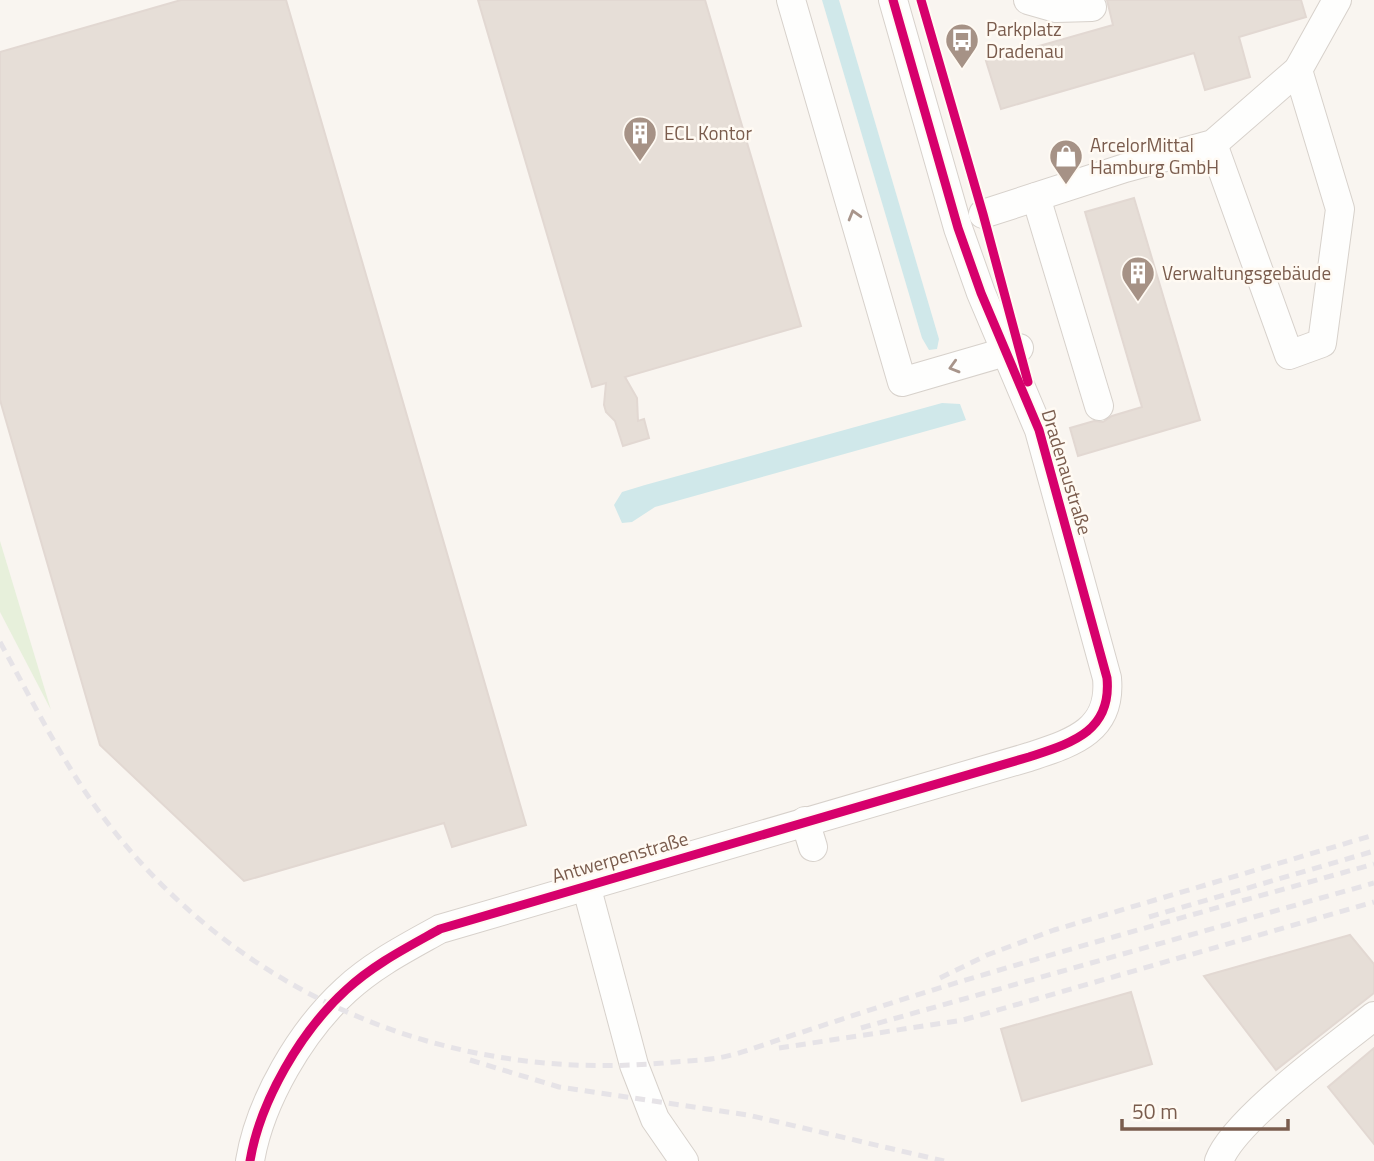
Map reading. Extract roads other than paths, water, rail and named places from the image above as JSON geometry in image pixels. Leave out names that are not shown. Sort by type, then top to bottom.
[{"type":"street","points":[[791,0],[902,382],[1012,350]]},
{"type":"street","name":"Dradenaustraße","points":[[893,0],[958,228],[981,293],[1012,350],[1040,430],[1101,649],[1109,693],[1101,717]]},
{"type":"street","points":[[1028,0],[1056,8],[1092,7]]},
{"type":"street","points":[[983,214],[1213,144],[1298,70],[1337,0]]},
{"type":"street","points":[[1213,144],[1289,355],[1322,343],[1340,209],[1298,70]]},
{"type":"street","points":[[1036,197],[1099,406]]},
{"type":"street","name":"Antwerpenstraße","points":[[250,1161],[252,1146],[270,1094],[298,1047],[347,989],[389,957],[440,929],[586,885],[809,834],[1062,746],[1088,732],[1101,717]]},
{"type":"street","points":[[586,885],[634,1065],[655,1119],[684,1161]]},
{"type":"street","points":[[1219,1161],[1243,1128],[1272,1098],[1374,1016]]},
{"type":"water","points":[[822,0],[839,0],[939,339],[937,349],[929,350],[922,338]]},
{"type":"water","points":[[942,403],[960,404],[966,420],[655,507],[632,522],[622,523],[614,505],[622,492]]},
{"type":"railway","points":[[0,642],[65,760],[94,805],[163,886],[222,938],[287,981],[356,1016],[429,1041],[505,1058],[583,1065],[663,1063],[727,1056],[999,970],[1374,864]]},
{"type":"railway","points":[[940,978],[987,955],[1054,930],[1374,835]]},
{"type":"railway","points":[[1149,917],[1374,851]]},
{"type":"railway","points":[[861,1028],[1374,883]]},
{"type":"railway","points":[[779,1048],[963,1020],[1374,902]]},
{"type":"railway","points":[[470,1060],[559,1087],[748,1115],[944,1161]]},
{"type":"place","name":"Parkplatz Dradenau","points":[[962,70]]},
{"type":"place","name":"ECL Kontor","points":[[640,163]]},
{"type":"place","name":"ArcelorMittal Hamburg GmbH","points":[[1066,186]]},
{"type":"place","name":"Verwaltungsgebäude","points":[[1138,303]]}]
